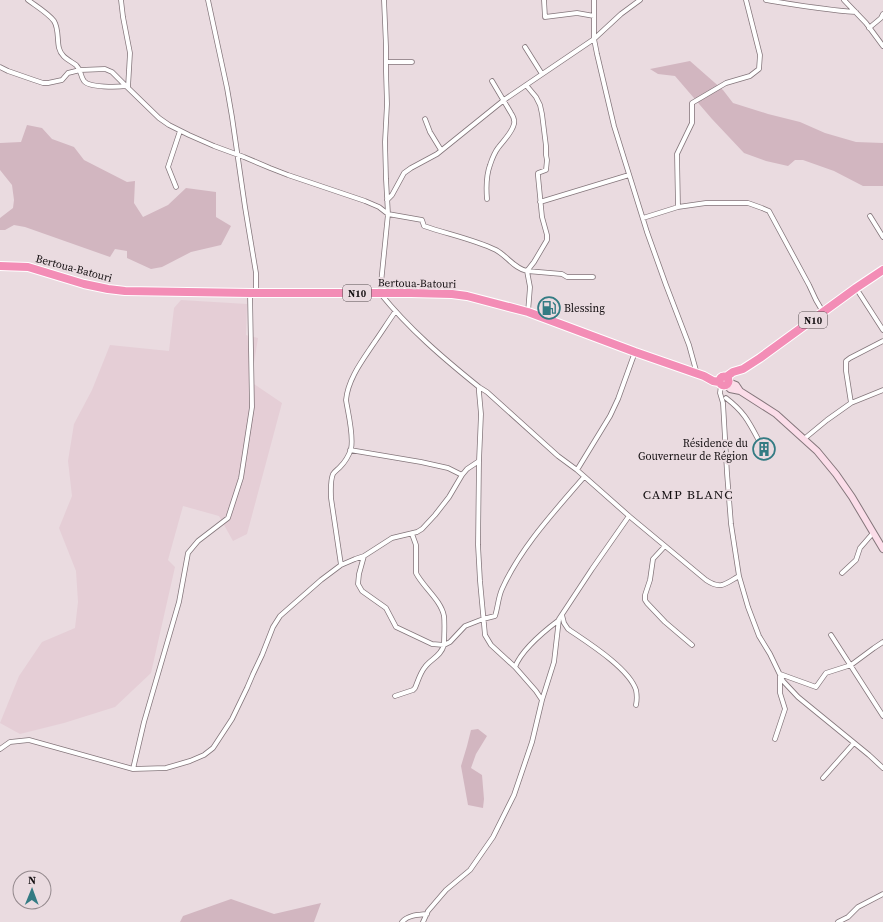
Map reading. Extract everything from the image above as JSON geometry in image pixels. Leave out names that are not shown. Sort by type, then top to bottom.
[{"type":"highway","name":"Bertoua-Batouri","points":[[0,266],[28,267],[84,284],[125,291],[459,294],[480,298],[528,312],[701,375],[713,381],[724,381]]},
{"type":"highway","name":"N10","points":[[724,381],[735,378],[743,369],[883,270]]},
{"type":"main road","points":[[724,381],[730,389],[740,391],[776,414],[817,452],[836,474],[852,497],[883,549]]},
{"type":"street","points":[[28,0],[54,21],[57,28],[59,50],[63,56],[80,70],[84,82],[92,85],[127,87]]},
{"type":"street","points":[[120,0],[130,53],[127,87]]},
{"type":"street","points":[[133,769],[144,722],[179,602],[188,553],[198,541],[228,518],[241,478],[252,407],[253,293],[256,273],[227,88],[208,0]]},
{"type":"street","points":[[384,0],[387,104],[385,142],[388,214],[380,293],[395,312],[440,355],[487,392],[558,456],[577,470],[629,516],[706,580],[720,586],[739,576]]},
{"type":"street","points":[[544,0],[545,16],[577,13],[594,16]]},
{"type":"street","points":[[594,0],[594,39],[614,126],[666,285],[701,375]]},
{"type":"street","points":[[387,200],[404,173],[437,154],[504,100],[594,39],[621,14],[640,0]]},
{"type":"street","points":[[678,207],[677,154],[692,123],[692,103],[726,83],[750,76],[759,70],[760,55],[746,0]]},
{"type":"street","points":[[766,0],[804,7],[856,12]]},
{"type":"street","points":[[844,0],[870,28],[883,46]]},
{"type":"street","points":[[870,28],[881,18],[883,14]]},
{"type":"street","points":[[525,47],[542,74]]},
{"type":"street","points":[[386,62],[412,62]]},
{"type":"street","points":[[0,67],[43,83],[62,80],[68,73],[80,70],[108,70],[117,76],[159,118],[180,131],[214,146],[288,175],[365,201],[379,207],[388,214],[422,220],[424,226],[497,251],[521,270],[562,274],[567,277],[593,277]]},
{"type":"street","points":[[487,199],[486,183],[490,164],[497,150],[514,125],[513,118],[492,80]]},
{"type":"street","points":[[526,85],[536,97],[540,105],[547,160],[546,170],[538,173],[542,217],[547,240],[527,271],[530,287],[528,312]]},
{"type":"street","points":[[425,119],[430,132],[441,150]]},
{"type":"street","points":[[176,187],[168,168],[180,131]]},
{"type":"street","points":[[540,202],[629,175]]},
{"type":"street","points":[[643,218],[678,207],[706,202],[748,204],[766,209],[823,312]]},
{"type":"street","points":[[870,216],[883,237]]},
{"type":"street","points":[[856,288],[883,330]]},
{"type":"street","points":[[342,565],[331,498],[331,482],[333,473],[340,467],[350,450],[352,441],[346,400],[347,393],[360,363],[395,312]]},
{"type":"street","points":[[851,403],[846,362],[850,358],[883,341]]},
{"type":"street","points":[[577,470],[610,416],[618,399],[635,352]]},
{"type":"street","points":[[723,403],[727,393],[724,381]]},
{"type":"street","points":[[724,381],[720,393],[723,403],[731,524],[739,576],[748,607],[759,636],[767,647],[783,681],[798,698],[870,755],[883,768]]},
{"type":"street","points":[[479,387],[481,414],[478,461],[478,545],[485,635],[489,642],[515,667],[542,700]]},
{"type":"street","points":[[804,439],[851,403],[883,390]]},
{"type":"street","points":[[726,398],[737,406],[748,419],[758,439]]},
{"type":"street","points":[[350,450],[448,468],[462,475]]},
{"type":"street","points":[[0,749],[10,742],[29,740],[133,769],[166,768],[197,759],[207,753],[217,742],[232,719],[262,655],[273,627],[280,616],[321,580],[342,565],[355,558],[364,556],[392,538],[412,534],[422,529],[449,497],[462,475],[478,461]]},
{"type":"street","points":[[364,556],[358,584],[362,591],[386,608],[396,627],[432,644],[444,645],[450,642],[465,626],[483,618],[495,616],[501,590],[520,556],[544,524],[584,477]]},
{"type":"street","points":[[515,667],[517,660],[526,649],[559,619],[629,516]]},
{"type":"street","points":[[842,573],[856,560],[860,548],[873,533]]},
{"type":"street","points":[[395,696],[415,688],[425,666],[439,655],[444,645],[444,616],[436,600],[416,573],[416,545],[412,534]]},
{"type":"street","points":[[665,546],[653,559],[651,564],[650,580],[645,595],[645,600],[665,622],[692,645]]},
{"type":"street","points":[[562,615],[564,623],[568,629],[619,666],[628,676],[636,689],[636,705]]},
{"type":"street","points":[[423,922],[427,914],[446,890],[470,870],[493,837],[514,795],[532,742],[542,700],[554,662],[559,619]]},
{"type":"street","points":[[831,635],[883,716]]},
{"type":"street","points":[[780,674],[816,687],[826,673],[851,665],[883,642]]},
{"type":"street","points":[[775,739],[785,709],[780,693],[780,674]]},
{"type":"street","points":[[823,778],[854,743]]},
{"type":"street","points":[[838,922],[848,917],[858,907],[883,894]]},
{"type":"street","points":[[402,922],[408,917],[427,914]]},
{"type":"shaded area","points":[[690,61],[723,90],[733,103],[800,122],[825,133],[856,142],[883,143],[883,186],[863,186],[834,171],[803,160],[795,160],[788,166],[766,161],[744,153],[675,76],[658,74],[650,69]]},
{"type":"shaded area","points":[[27,125],[42,128],[52,139],[74,147],[84,160],[127,182],[135,181],[134,203],[143,217],[168,205],[186,188],[216,192],[216,217],[231,226],[221,245],[191,252],[162,267],[151,269],[127,258],[127,251],[115,249],[110,257],[25,227],[14,225],[5,230],[0,230],[0,218],[13,208],[14,200],[12,185],[0,170],[0,143],[21,142]]},
{"type":"shaded area","points":[[181,300],[247,304],[246,335],[258,338],[251,382],[282,403],[247,534],[233,541],[219,516],[183,506],[168,560],[175,567],[151,673],[115,707],[64,723],[20,734],[0,723],[19,676],[42,642],[75,628],[78,602],[76,571],[59,528],[72,496],[68,461],[74,424],[92,390],[110,345],[169,351],[174,308]]},
{"type":"shaded area","points":[[478,729],[487,736],[476,754],[471,768],[482,775],[484,799],[483,808],[468,805],[461,766],[471,730]]},
{"type":"shaded area","points":[[231,899],[274,914],[321,903],[314,922],[180,922],[183,916]]},
{"type":"place","name":"Blessing","points":[[549,308]]},
{"type":"place","name":"Résidence du Gouverneur de Région","points":[[764,449]]},
{"type":"district","name":"CAMP BLANC","points":[[688,494]]}]
